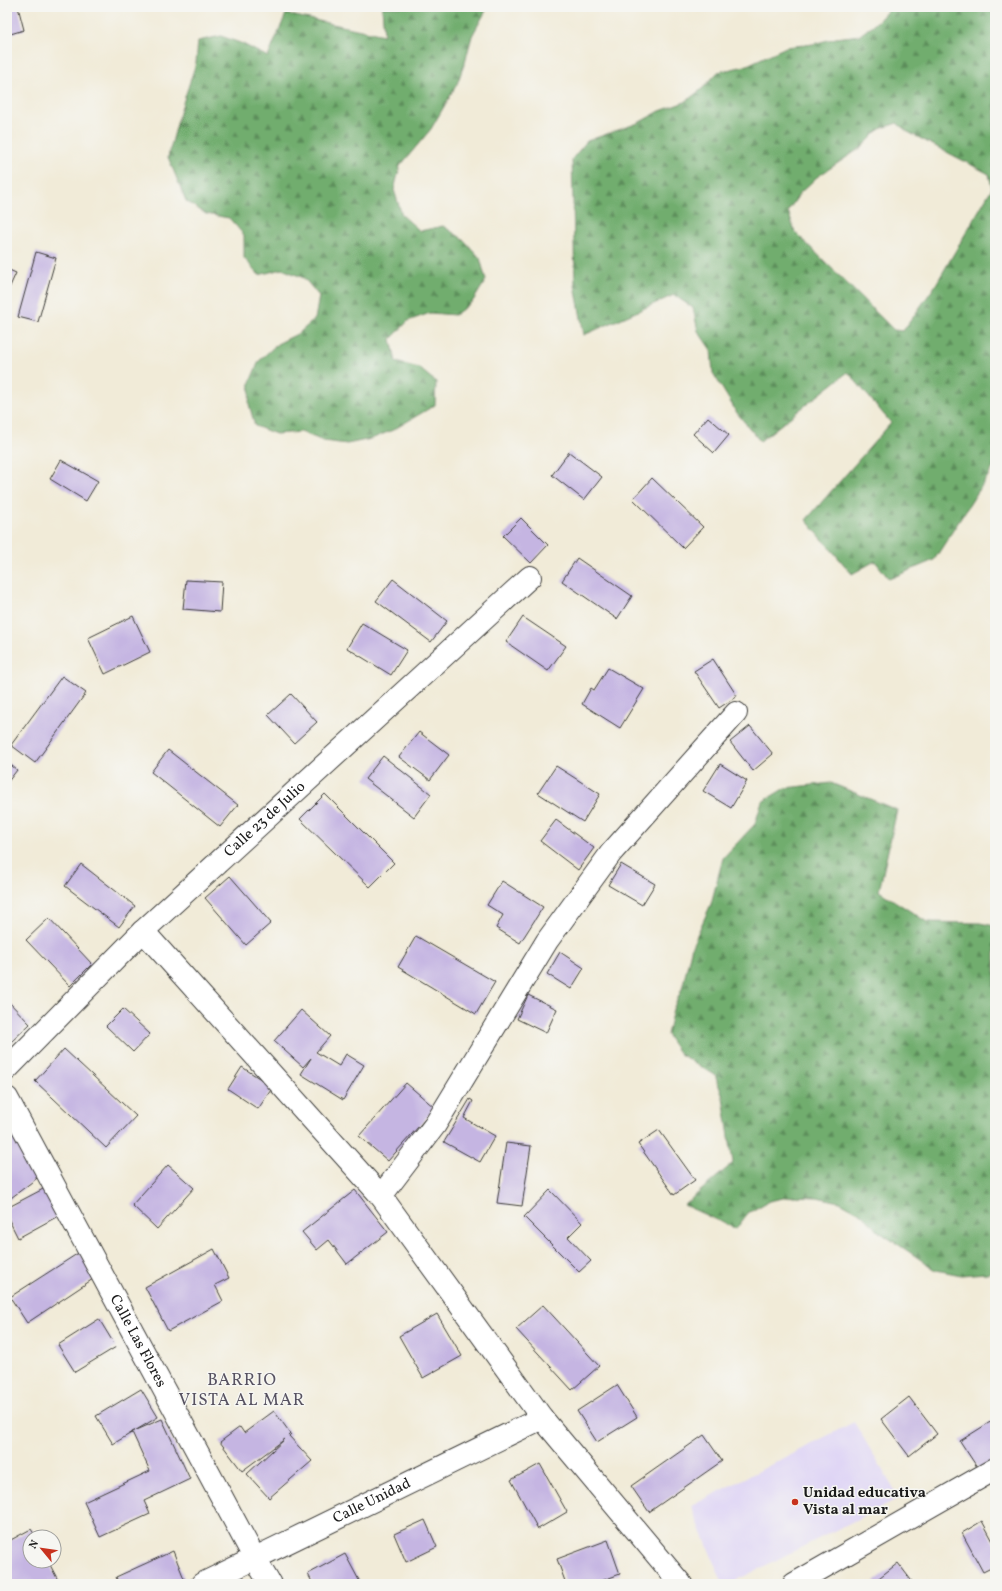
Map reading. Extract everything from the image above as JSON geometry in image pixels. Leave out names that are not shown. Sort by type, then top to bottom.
[{"type":"street","name":"Calle 23 de Julio","points":[[7,1069],[143,931],[530,577]]},
{"type":"street","points":[[380,1196],[435,1125],[547,941],[611,853],[736,713]]},
{"type":"street","points":[[143,931],[380,1196],[542,1418],[681,1584]]},
{"type":"street","name":"Calle Las Flores","points":[[7,1098],[254,1557],[270,1584]]},
{"type":"street","name":"Calle Unidad","points":[[202,1584],[254,1557],[542,1418]]},
{"type":"street","points":[[794,1584],[995,1468]]},
{"type":"shaded area","name":"Unidad educativa Vista al mar","points":[[854,1422],[899,1498],[729,1584],[723,1584],[691,1506]]},
{"type":"green space","points":[[382,7],[488,7],[472,36],[457,84],[431,129],[400,166],[394,190],[402,215],[420,231],[443,226],[463,239],[480,258],[486,280],[473,301],[455,315],[430,313],[408,321],[391,339],[396,362],[419,368],[436,382],[435,405],[393,430],[371,439],[347,444],[323,441],[301,432],[276,434],[255,426],[249,404],[250,382],[259,361],[277,344],[299,333],[315,319],[319,296],[304,278],[282,269],[259,275],[244,258],[244,235],[229,218],[206,214],[186,201],[168,157],[181,109],[196,63],[198,41],[221,36],[243,44],[268,57],[286,14],[384,35]]},
{"type":"green space","points":[[891,7],[995,7],[995,465],[934,560],[889,579],[875,561],[852,574],[806,520],[891,423],[848,372],[760,441],[737,413],[713,373],[711,350],[698,331],[693,308],[674,295],[584,335],[575,285],[572,159],[587,141],[638,123],[660,111],[685,102],[703,88],[718,72],[745,66],[786,47],[813,44],[836,38],[860,35],[878,21]],"holes":[[[897,123],[908,132],[989,174],[992,188],[935,286],[903,331],[894,330],[795,232],[788,211],[800,193],[817,177],[862,147],[880,129]]]},
{"type":"green space","points":[[831,783],[897,810],[879,891],[927,922],[980,923],[995,926],[995,1270],[987,1273],[961,1275],[936,1270],[878,1231],[862,1214],[840,1202],[817,1197],[793,1196],[769,1201],[748,1213],[736,1229],[684,1205],[733,1163],[723,1097],[715,1075],[680,1054],[667,1035],[673,1009],[682,989],[692,946],[711,904],[723,858],[755,824],[762,802],[785,788]]},
{"type":"building","points":[[7,7],[18,7],[24,30],[7,35]]},
{"type":"building","points":[[36,252],[56,258],[38,322],[18,317]]},
{"type":"building","points":[[7,269],[16,273],[7,293]]},
{"type":"building","points":[[708,417],[729,435],[714,453],[693,434]]},
{"type":"building","points":[[569,452],[602,477],[584,500],[552,475]]},
{"type":"building","points":[[61,460],[98,481],[86,501],[50,479]]},
{"type":"building","points":[[652,478],[703,527],[683,548],[633,499]]},
{"type":"building","points":[[521,518],[548,545],[531,563],[503,536]]},
{"type":"building","points":[[577,558],[632,596],[617,619],[562,581]]},
{"type":"building","points":[[393,579],[447,621],[431,642],[376,601]]},
{"type":"building","points":[[186,580],[222,582],[220,612],[183,609]]},
{"type":"building","points":[[133,616],[150,652],[105,674],[88,638]]},
{"type":"building","points":[[523,617],[566,646],[548,671],[506,642]]},
{"type":"building","points":[[362,623],[407,650],[391,675],[347,648]]},
{"type":"building","points":[[713,659],[737,696],[719,708],[694,671]]},
{"type":"building","points":[[608,668],[644,689],[620,728],[582,704],[591,688],[594,690]]},
{"type":"building","points":[[62,676],[86,693],[35,763],[11,745]]},
{"type":"building","points":[[291,694],[317,722],[294,743],[268,715]]},
{"type":"building","points":[[750,726],[773,754],[753,771],[730,742]]},
{"type":"building","points":[[419,732],[449,755],[430,780],[399,757]]},
{"type":"building","points":[[168,750],[238,805],[220,827],[151,772]]},
{"type":"building","points":[[383,756],[431,794],[414,817],[365,779]]},
{"type":"building","points":[[7,762],[17,770],[7,783]]},
{"type":"building","points":[[720,764],[747,781],[731,808],[703,791]]},
{"type":"building","points":[[556,766],[600,794],[583,822],[538,793]]},
{"type":"building","points":[[325,794],[394,863],[370,887],[300,819]]},
{"type":"building","points":[[556,820],[594,848],[578,870],[540,841]]},
{"type":"building","points":[[81,864],[135,906],[119,927],[65,886]]},
{"type":"building","points":[[621,864],[655,884],[642,905],[608,885]]},
{"type":"building","points":[[230,876],[271,923],[246,945],[205,898]]},
{"type":"building","points":[[502,881],[543,907],[520,943],[496,928],[503,915],[487,905]]},
{"type":"building","points":[[49,918],[92,964],[70,986],[26,940]]},
{"type":"building","points":[[416,936],[495,982],[476,1014],[398,967]]},
{"type":"building","points":[[560,952],[584,968],[571,989],[547,974]]},
{"type":"building","points":[[528,995],[557,1009],[546,1033],[517,1019]]},
{"type":"building","points":[[7,1000],[30,1024],[10,1043],[7,1039]]},
{"type":"building","points":[[123,1009],[150,1034],[133,1052],[106,1026]]},
{"type":"building","points":[[301,1010],[330,1036],[316,1052],[339,1066],[346,1054],[364,1065],[343,1100],[301,1074],[311,1058],[303,1067],[274,1041]]},
{"type":"building","points":[[64,1049],[136,1116],[106,1148],[35,1081]]},
{"type":"building","points":[[242,1067],[273,1087],[258,1109],[228,1089]]},
{"type":"building","points":[[406,1083],[435,1108],[388,1161],[359,1136]]},
{"type":"building","points":[[470,1099],[473,1101],[464,1118],[495,1136],[480,1162],[444,1142]]},
{"type":"building","points":[[7,1122],[45,1172],[7,1201]]},
{"type":"building","points":[[659,1130],[695,1180],[674,1195],[638,1144]]},
{"type":"building","points":[[506,1143],[531,1146],[522,1206],[497,1203]]},
{"type":"building","points":[[168,1165],[194,1188],[157,1229],[132,1205]]},
{"type":"building","points":[[45,1188],[60,1215],[18,1238],[7,1216],[7,1208]]},
{"type":"building","points":[[355,1190],[388,1232],[347,1264],[329,1240],[317,1250],[302,1232]]},
{"type":"building","points":[[550,1190],[582,1223],[568,1237],[591,1261],[579,1272],[524,1217]]},
{"type":"building","points":[[214,1249],[229,1278],[215,1285],[223,1301],[168,1331],[145,1287]]},
{"type":"building","points":[[80,1252],[96,1277],[27,1323],[10,1297]]},
{"type":"building","points":[[543,1305],[599,1366],[572,1390],[516,1329]]},
{"type":"building","points":[[437,1314],[462,1356],[423,1378],[399,1336]]},
{"type":"building","points":[[99,1319],[116,1347],[75,1372],[58,1345]]},
{"type":"building","points":[[617,1385],[637,1417],[597,1442],[577,1411]]},
{"type":"building","points":[[141,1389],[158,1417],[113,1444],[96,1416]]},
{"type":"building","points":[[909,1397],[937,1434],[909,1456],[881,1419]]},
{"type":"building","points":[[274,1411],[291,1434],[289,1436],[312,1461],[269,1498],[247,1474],[285,1439],[242,1471],[220,1442],[240,1427],[244,1433]]},
{"type":"building","points":[[162,1419],[190,1479],[144,1501],[150,1514],[100,1537],[84,1502],[150,1471],[132,1432]]},
{"type":"building","points":[[995,1419],[995,1459],[979,1470],[960,1441]]},
{"type":"building","points":[[704,1435],[722,1461],[649,1512],[631,1486]]},
{"type":"building","points":[[540,1464],[567,1512],[538,1529],[511,1480]]},
{"type":"building","points":[[425,1520],[437,1547],[406,1562],[394,1534]]},
{"type":"building","points":[[982,1521],[995,1545],[995,1566],[983,1572],[962,1533]]},
{"type":"building","points":[[22,1534],[22,1569],[52,1569],[60,1584],[7,1584],[7,1542]]},
{"type":"building","points":[[608,1540],[620,1574],[593,1584],[566,1584],[557,1559]]},
{"type":"building","points":[[173,1551],[185,1581],[178,1584],[119,1584],[116,1577]]},
{"type":"building","points":[[345,1554],[361,1584],[313,1584],[308,1574]]},
{"type":"building","points":[[898,1563],[914,1584],[877,1584],[875,1581]]},
{"type":"place","name":"Unidad educativa Vista al mar","points":[[795,1502]]},
{"type":"district","name":"BARRIO VISTA AL MAR","points":[[242,1390]]}]
